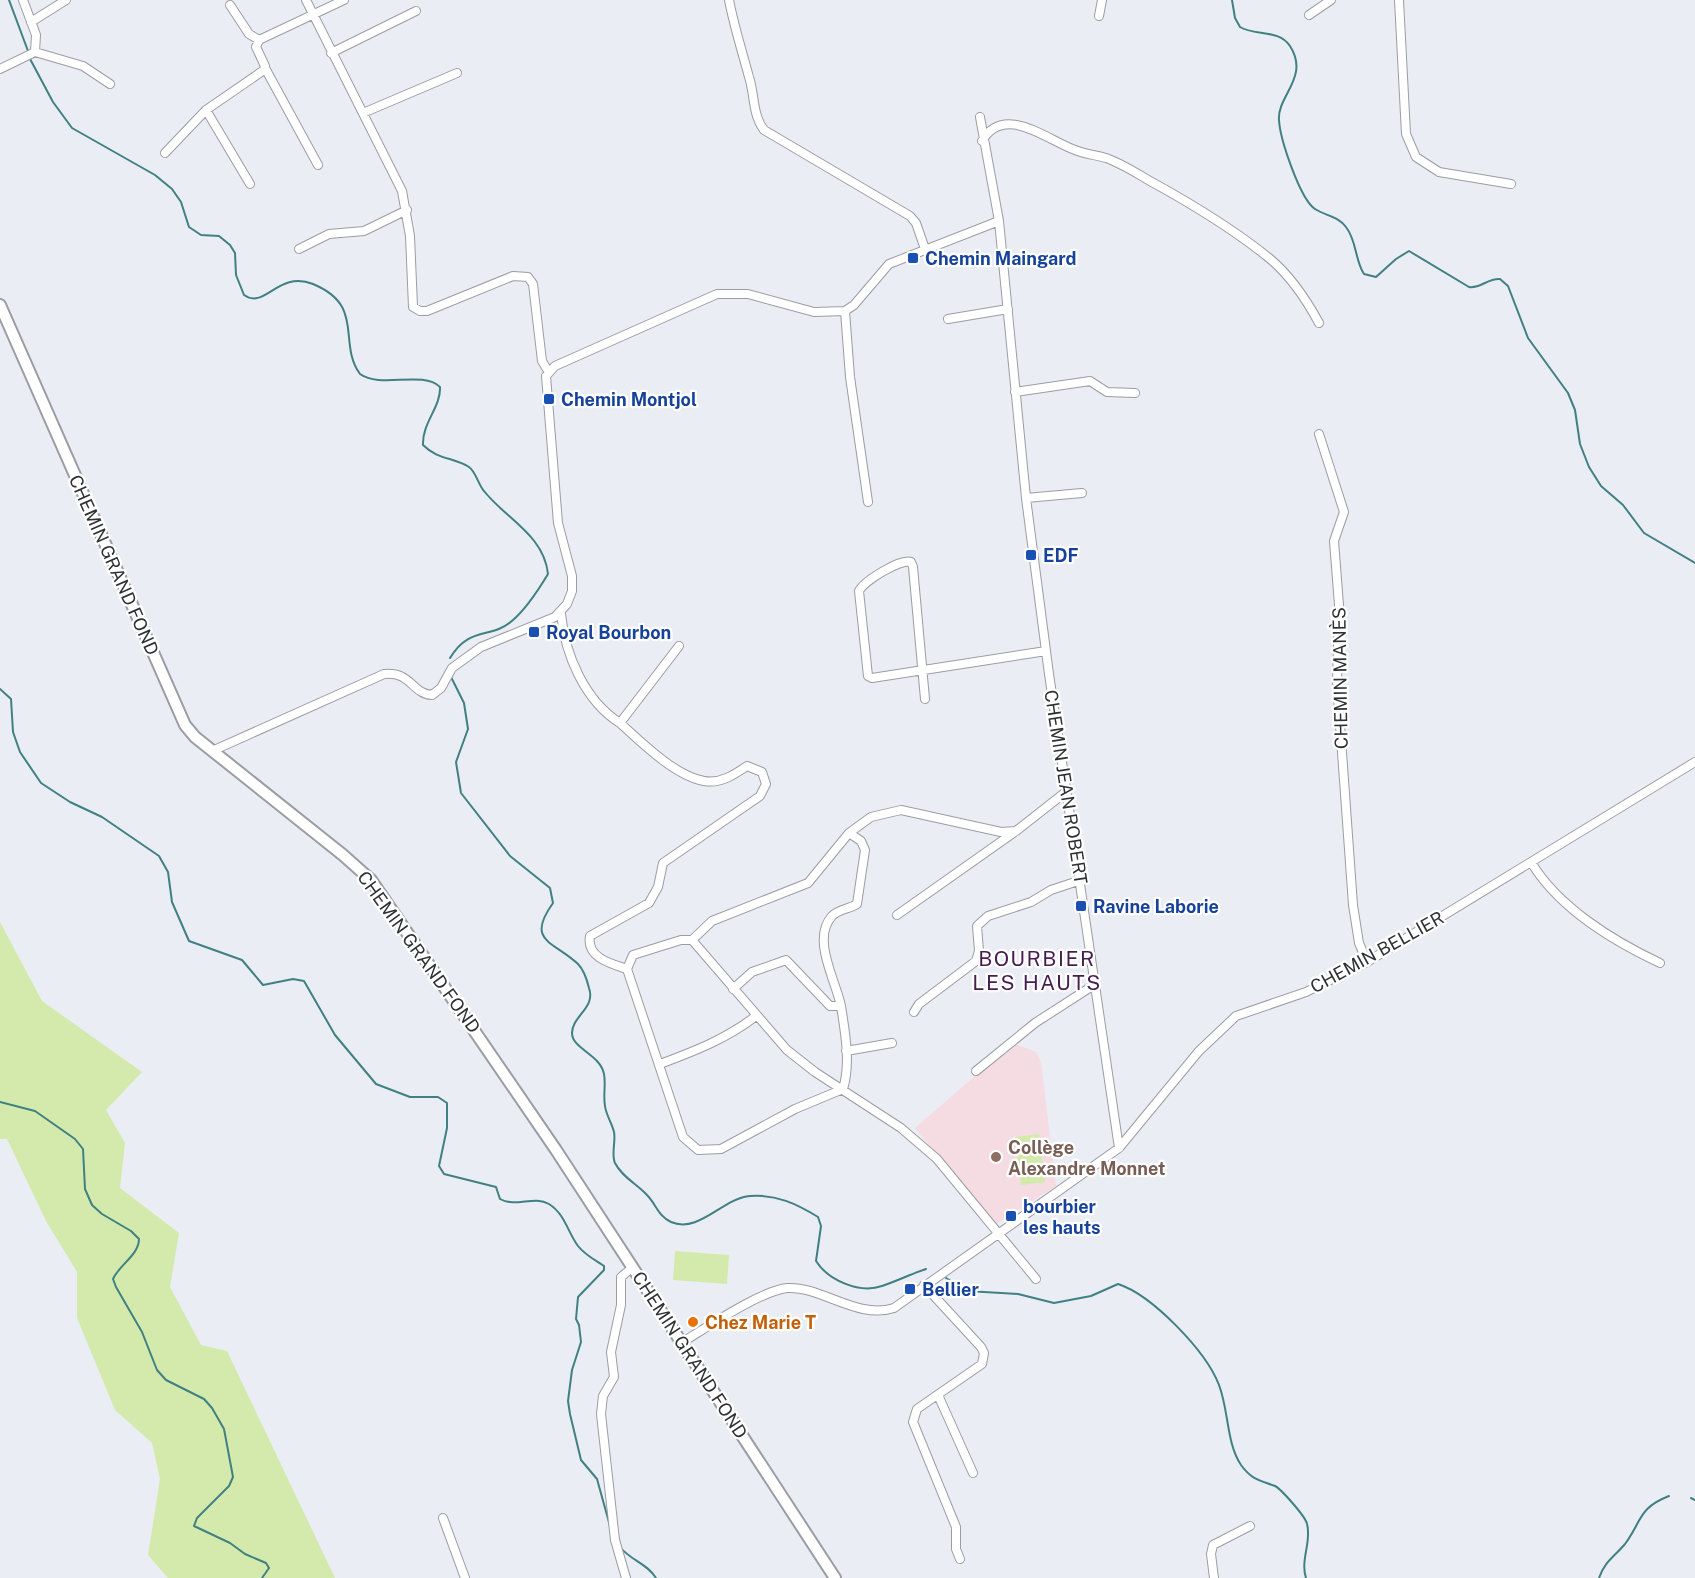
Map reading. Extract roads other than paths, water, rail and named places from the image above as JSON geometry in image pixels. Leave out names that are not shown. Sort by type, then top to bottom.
[{"type":"street","points":[[23,0],[36,35],[34,53]]},
{"type":"street","points":[[31,22],[66,0]]},
{"type":"street","points":[[212,751],[384,674],[400,674],[422,692],[432,695],[441,688],[452,668],[481,647],[533,628],[561,614],[572,591],[572,576],[558,524],[546,404],[545,383],[548,371],[542,361],[533,285],[528,277],[513,276],[427,311],[420,312],[413,307],[407,210],[402,191],[306,0]]},
{"type":"street","points":[[318,165],[256,50],[259,40],[344,0]]},
{"type":"street","points":[[729,0],[741,56],[750,78],[756,113],[764,130],[909,216],[916,223],[925,249]]},
{"type":"street","points":[[1099,15],[1102,0]]},
{"type":"street","points":[[1309,15],[1331,0]]},
{"type":"street","points":[[1399,0],[1406,134],[1416,157],[1439,172],[1511,184]]},
{"type":"street","points":[[231,5],[249,34],[259,40]]},
{"type":"street","points":[[331,53],[416,11]]},
{"type":"street","points":[[0,69],[34,53],[83,66],[110,84]]},
{"type":"street","points":[[165,153],[206,110],[265,68]]},
{"type":"street","points":[[363,113],[457,73]]},
{"type":"street","points":[[206,110],[250,184]]},
{"type":"street","name":"CHEMIN JEAN ROBERT","points":[[980,117],[982,141],[999,221],[1026,498],[1046,651],[1119,1148]]},
{"type":"street","points":[[982,141],[988,131],[997,126],[1016,125],[1046,134],[1072,149],[1106,158],[1127,169],[1213,216],[1271,259],[1297,286],[1319,323]]},
{"type":"street","points":[[299,249],[329,234],[364,231],[407,210]]},
{"type":"street","points":[[548,371],[717,294],[748,294],[813,312],[845,311],[854,305],[889,264],[999,221]]},
{"type":"street","name":"CHEMIN GRAND FOND","points":[[0,305],[177,708],[190,732],[371,880],[502,1069],[835,1578]]},
{"type":"street","points":[[948,319],[1008,309]]},
{"type":"street","points":[[845,311],[850,377],[868,502]]},
{"type":"street","points":[[1015,392],[1090,381],[1107,392],[1135,393]]},
{"type":"street","name":"CHEMIN MANÈS","points":[[1319,434],[1344,512],[1334,541],[1339,605],[1336,683],[1353,905],[1359,943],[1367,962]]},
{"type":"street","points":[[1026,498],[1082,493]]},
{"type":"street","points":[[926,699],[924,669],[913,567],[911,562],[906,560],[866,582],[859,591],[867,671],[872,678],[924,669],[1046,651]]},
{"type":"street","points":[[561,614],[571,658],[595,703],[653,753],[684,773],[703,781],[724,779],[747,766],[762,772],[766,784],[760,796],[663,863],[658,887],[649,903],[590,936],[589,942],[595,954],[606,962],[627,969]]},
{"type":"street","points":[[620,723],[679,646]]},
{"type":"street","name":"CHEMIN BELLIER","points":[[681,1343],[759,1298],[786,1288],[883,1311],[894,1308],[996,1232],[1119,1148],[1199,1051],[1236,1016],[1306,992],[1367,962],[1695,762]]},
{"type":"street","points":[[897,915],[1016,831],[1067,791]]},
{"type":"street","points":[[843,1089],[795,1109],[721,1149],[698,1150],[683,1137],[627,969],[633,955],[681,940],[692,940],[712,921],[808,883],[849,833],[871,817],[901,810],[1001,832],[1016,831]]},
{"type":"street","points":[[843,1089],[846,1079],[846,1051],[841,1006],[824,940],[826,928],[833,915],[857,904],[865,850],[861,841],[849,833]]},
{"type":"street","points":[[1531,862],[1552,889],[1593,923],[1629,948],[1660,963]]},
{"type":"street","points":[[914,1012],[919,1004],[976,961],[979,951],[976,931],[982,921],[1001,909],[1032,902],[1051,890],[1081,880]]},
{"type":"street","points":[[692,940],[756,1016],[800,1061],[901,1128],[937,1159],[1036,1279]]},
{"type":"street","points":[[733,989],[752,972],[786,960],[830,1006],[841,1006]]},
{"type":"street","points":[[976,1071],[1035,1023],[1094,985]]},
{"type":"street","points":[[660,1064],[734,1034],[756,1016]]},
{"type":"street","points":[[846,1051],[892,1043]]},
{"type":"street","points":[[626,1578],[615,1540],[601,1414],[603,1396],[614,1377],[611,1348],[621,1305],[621,1277],[632,1268]]},
{"type":"street","points":[[924,1285],[984,1353],[982,1364],[917,1409],[913,1422],[956,1527],[956,1549],[960,1559]]},
{"type":"street","points":[[938,1395],[973,1473]]},
{"type":"street","points":[[443,1518],[465,1578]]},
{"type":"street","points":[[1214,1578],[1211,1554],[1213,1545],[1250,1526]]},
{"type":"waterway","name":"Ravine Laborie","points":[[9,0],[28,51]]},
{"type":"waterway","points":[[1232,0],[1235,18],[1240,27],[1280,37],[1290,46],[1295,57],[1295,77],[1280,111],[1279,120],[1287,154],[1297,181],[1309,203],[1315,209],[1339,221],[1350,233],[1364,274],[1376,277],[1409,251],[1469,287],[1500,279],[1508,286],[1528,338],[1568,393],[1575,410],[1580,444],[1589,467],[1601,486],[1623,505],[1644,533],[1695,563]]},
{"type":"waterway","name":"Ravine Laborie","points":[[29,57],[53,102],[72,128],[155,175],[172,189],[181,202],[189,227],[201,235],[219,236],[230,245],[235,253],[236,275],[244,295],[259,298],[290,282],[301,281],[313,284],[329,293],[339,303],[345,314],[350,350],[360,374],[379,380],[423,380],[440,387],[438,401],[425,429],[423,445],[434,453],[471,469],[484,491],[532,538],[545,560],[548,574],[528,604],[513,620],[497,630],[465,641],[450,658]]},
{"type":"waterway","name":"Ravine Laborie","points":[[451,677],[464,703],[468,729],[456,762],[461,793],[510,856],[550,888],[553,903],[545,916],[542,933],[546,940],[578,964],[586,978],[589,1001],[573,1027],[573,1039],[597,1061],[604,1074],[605,1106],[614,1132],[613,1156],[618,1168],[647,1195],[663,1217],[671,1222],[681,1224],[701,1220],[740,1198],[750,1196],[777,1198],[802,1208],[818,1217],[821,1226],[816,1261],[828,1274],[854,1287],[873,1288],[926,1269]]},
{"type":"waterway","points":[[0,689],[11,699],[13,732],[20,752],[41,783],[70,802],[102,817],[159,856],[168,872],[172,902],[189,941],[242,960],[263,985],[293,979],[304,981],[335,1035],[376,1084],[410,1097],[438,1097],[447,1103],[447,1128],[439,1166],[444,1174],[496,1187],[500,1199],[506,1201],[537,1201],[549,1204],[559,1213],[581,1249],[604,1266],[604,1270],[578,1297],[576,1319],[581,1342],[572,1370],[568,1401],[581,1460],[597,1479],[610,1526]]},
{"type":"waterway","points":[[0,1102],[35,1111],[75,1139],[83,1149],[85,1189],[92,1205],[139,1239],[136,1250],[113,1279],[116,1287],[142,1332],[157,1370],[166,1380],[204,1399],[224,1429],[233,1477],[229,1486],[197,1518],[194,1526],[266,1563],[269,1568],[262,1578]]},
{"type":"waterway","name":"Ravine Laborie","points":[[946,1278],[967,1291],[1018,1294],[1054,1303],[1091,1296],[1118,1284],[1132,1290],[1161,1312],[1203,1356],[1212,1371],[1219,1385],[1230,1436],[1241,1465],[1252,1477],[1278,1488],[1306,1520],[1308,1530],[1304,1564],[1306,1578]]},
{"type":"waterway","points":[[1599,1578],[1610,1560],[1625,1544],[1646,1510],[1669,1496]]},
{"type":"waterway","points":[[1691,1498],[1695,1500]]},
{"type":"waterway","points":[[620,1547],[653,1573],[656,1578]]},
{"type":"place","name":"Chemin Maingard","points":[[913,258]]},
{"type":"place","name":"Chemin Montjol","points":[[549,399]]},
{"type":"place","name":"EDF","points":[[1031,555]]},
{"type":"place","name":"Royal Bourbon","points":[[534,632]]},
{"type":"place","name":"Ravine Laborie","points":[[1081,906]]},
{"type":"place","name":"Collège Alexandre Monnet","points":[[996,1157]]},
{"type":"place","name":"bourbier les hauts","points":[[1011,1216]]},
{"type":"place","name":"Bellier","points":[[910,1289]]},
{"type":"place","name":"Chez Marie T","points":[[693,1322]]},
{"type":"district","name":"BOURBIER LES HAUTS","points":[[1037,970]]}]
